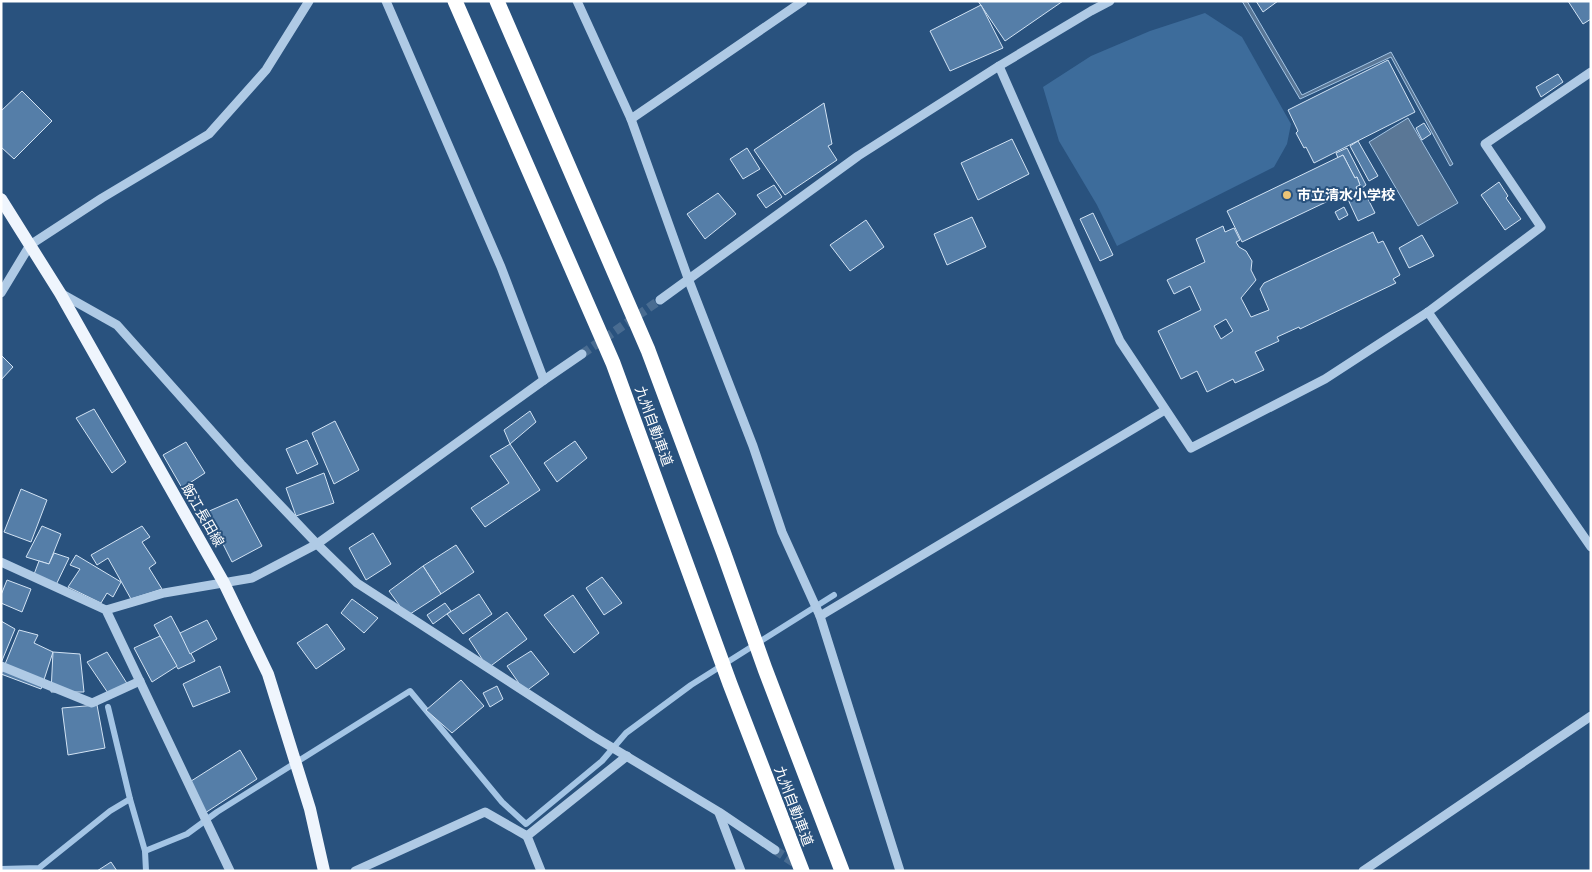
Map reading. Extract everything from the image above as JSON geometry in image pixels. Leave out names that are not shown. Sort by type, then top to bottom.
[{"type":"highway","name":"九州自動車道","points":[[455,1],[613,363],[730,684],[802,871]]},
{"type":"highway","name":"九州自動車道","points":[[497,1],[648,350],[724,551],[765,669],[842,871]]},
{"type":"main road","name":"飯江長田線","points":[[1,199],[60,293],[224,583],[268,674],[310,809],[324,871]]},
{"type":"street","points":[[1,292],[30,245],[102,198],[209,134],[266,70],[309,1]]},
{"type":"street","points":[[386,1],[501,267],[544,380]]},
{"type":"street","points":[[577,1],[631,119],[689,280],[753,446],[782,532],[820,616],[900,871]]},
{"type":"street","points":[[631,119],[804,1]]},
{"type":"street","points":[[660,300],[858,156],[999,66],[1110,1]]},
{"type":"street","points":[[999,66],[1120,341],[1191,448],[1325,379],[1428,312],[1541,227],[1485,144],[1591,72]]},
{"type":"street","points":[[60,293],[117,326],[241,464],[357,583],[593,736],[719,812],[775,850]]},
{"type":"street","points":[[1428,312],[1591,548]]},
{"type":"street","points":[[106,610],[164,593],[252,578],[317,544],[582,354]]},
{"type":"street","points":[[820,616],[1165,410]]},
{"type":"street","points":[[1,562],[106,610],[230,871]]},
{"type":"street","points":[[1,666],[92,703],[140,681]]},
{"type":"street","points":[[1363,871],[1591,716]]},
{"type":"street","points":[[526,836],[627,756]]},
{"type":"street","points":[[355,871],[485,812],[526,836],[541,871]]},
{"type":"street","points":[[719,812],[741,871]]},
{"type":"shaded area","points":[[1242,1],[1247,1],[1302,95],[1391,52],[1453,164],[1450,166],[1391,57],[1300,99]]},
{"type":"shaded area","points":[[1205,13],[1242,37],[1291,124],[1287,144],[1274,167],[1117,246],[1097,205],[1059,141],[1043,87],[1091,56],[1150,31]]},
{"type":"shaded area","points":[[1408,118],[1458,203],[1418,226],[1369,142]]},
{"type":"building","points":[[978,1],[1063,1],[1005,41]]},
{"type":"building","points":[[1256,1],[1278,1],[1263,12]]},
{"type":"building","points":[[1568,1],[1591,1],[1591,19],[1583,24]]},
{"type":"building","points":[[981,5],[1003,48],[950,71],[930,31]]},
{"type":"building","points":[[1388,60],[1415,112],[1314,163],[1296,133],[1298,131],[1288,110]]},
{"type":"building","points":[[1558,74],[1563,82],[1541,97],[1536,87]]},
{"type":"building","points":[[22,91],[52,121],[14,159],[1,147],[1,111]]},
{"type":"building","points":[[824,103],[832,144],[828,146],[837,160],[785,195],[754,150]]},
{"type":"building","points":[[1424,123],[1431,134],[1422,140],[1416,128]]},
{"type":"building","points":[[1012,139],[1029,174],[978,200],[961,163]]},
{"type":"building","points":[[1358,141],[1378,176],[1369,181],[1350,146]]},
{"type":"building","points":[[747,148],[760,169],[743,179],[730,159]]},
{"type":"building","points":[[1347,148],[1366,185],[1358,191],[1356,187],[1360,185],[1357,177],[1355,178],[1343,155],[1338,158],[1336,153]]},
{"type":"building","points":[[1343,155],[1355,178],[1357,177],[1360,185],[1356,187],[1358,192],[1363,189],[1375,213],[1358,221],[1345,193],[1242,242],[1227,211]]},
{"type":"building","points":[[1499,182],[1508,196],[1506,198],[1521,219],[1505,230],[1481,195]]},
{"type":"building","points":[[774,185],[782,197],[766,208],[757,195]]},
{"type":"building","points":[[718,193],[736,214],[705,239],[687,214]]},
{"type":"building","points":[[1344,207],[1348,215],[1339,220],[1335,212]]},
{"type":"building","points":[[1093,213],[1113,255],[1100,261],[1080,219]]},
{"type":"building","points":[[972,217],[986,247],[947,265],[934,234]]},
{"type":"building","points":[[866,220],[884,247],[850,271],[830,245]]},
{"type":"building","points":[[1223,226],[1225,232],[1234,228],[1240,240],[1236,242],[1239,247],[1246,251],[1252,261],[1251,270],[1256,280],[1241,298],[1251,317],[1269,310],[1260,289],[1264,283],[1373,232],[1378,243],[1383,241],[1400,275],[1393,279],[1396,283],[1300,329],[1299,327],[1277,337],[1279,341],[1255,352],[1264,370],[1235,383],[1233,379],[1207,392],[1197,371],[1181,379],[1158,331],[1201,310],[1190,286],[1174,294],[1167,280],[1205,262],[1196,239]],"holes":[[[1226,319],[1233,331],[1221,339],[1214,326]]]},
{"type":"building","points":[[1422,235],[1434,256],[1409,268],[1399,248]]},
{"type":"building","points":[[1,355],[13,367],[1,380]]},
{"type":"building","points":[[94,409],[126,462],[112,473],[76,418]]},
{"type":"building","points":[[530,411],[536,422],[510,444],[504,430]]},
{"type":"building","points":[[335,421],[359,470],[334,484],[312,433]]},
{"type":"building","points":[[307,440],[318,464],[297,474],[286,449]]},
{"type":"building","points":[[575,441],[587,458],[557,482],[544,463]]},
{"type":"building","points":[[186,442],[205,473],[182,488],[163,455]]},
{"type":"building","points":[[510,444],[540,490],[485,527],[471,508],[509,483],[490,456]]},
{"type":"building","points":[[324,473],[334,503],[296,516],[286,488]]},
{"type":"building","points":[[21,489],[47,500],[31,542],[4,532]]},
{"type":"building","points":[[237,499],[262,546],[232,562],[207,512]]},
{"type":"building","points":[[42,526],[61,534],[49,564],[26,557]]},
{"type":"building","points":[[142,526],[150,537],[142,542],[156,563],[149,568],[162,589],[131,599],[108,558],[97,565],[91,555]]},
{"type":"building","points":[[373,533],[391,564],[366,580],[349,548]]},
{"type":"building","points":[[456,545],[474,572],[441,594],[423,566]]},
{"type":"building","points":[[54,553],[69,558],[55,587],[33,577],[39,561],[49,564]]},
{"type":"building","points":[[76,555],[121,582],[113,597],[107,593],[101,603],[68,587],[80,569],[70,565]]},
{"type":"building","points":[[423,566],[441,594],[407,616],[389,591]]},
{"type":"building","points":[[602,577],[622,603],[604,615],[586,588]]},
{"type":"building","points":[[7,580],[31,589],[22,612],[1,603],[1,595]]},
{"type":"building","points":[[479,594],[492,614],[463,634],[447,614]]},
{"type":"building","points":[[573,595],[599,633],[574,653],[544,615]]},
{"type":"building","points":[[352,599],[378,618],[364,633],[341,613]]},
{"type":"building","points":[[445,603],[451,611],[433,624],[427,615]]},
{"type":"building","points":[[507,612],[527,639],[488,668],[469,639]]},
{"type":"building","points":[[171,616],[195,661],[178,669],[154,625]]},
{"type":"building","points":[[207,620],[217,639],[190,654],[180,633]]},
{"type":"building","points":[[1,621],[15,629],[1,663]]},
{"type":"building","points":[[327,624],[345,649],[316,669],[297,643]]},
{"type":"building","points":[[19,630],[38,635],[34,643],[53,652],[41,689],[1,674]]},
{"type":"building","points":[[160,636],[177,666],[152,682],[134,648]]},
{"type":"building","points":[[531,651],[549,674],[525,692],[507,666]]},
{"type":"building","points":[[53,652],[80,654],[84,692],[51,692]]},
{"type":"building","points":[[107,652],[128,685],[110,696],[87,662]]},
{"type":"building","points":[[220,666],[230,692],[193,707],[183,684]]},
{"type":"building","points":[[461,680],[484,706],[452,733],[426,710]]},
{"type":"building","points":[[497,686],[503,699],[490,707],[483,693]]},
{"type":"building","points":[[97,705],[105,748],[68,755],[62,708]]},
{"type":"building","points":[[240,750],[257,779],[205,813],[188,783]]},
{"type":"building","points":[[111,862],[117,871],[97,871]]},
{"type":"waterway","points":[[146,871],[145,851],[187,834],[217,812],[410,691],[502,802],[526,824],[602,761],[626,733],[691,685],[834,595]]},
{"type":"waterway","points":[[108,707],[130,799]]},
{"type":"waterway","points":[[1,869],[39,868],[110,811],[130,799],[145,851]]},
{"type":"tunnel","points":[[582,354],[660,300]]},
{"type":"tunnel","points":[[775,850],[799,866]]},
{"type":"place","name":"市立清水小学校","points":[[1287,195]]}]
